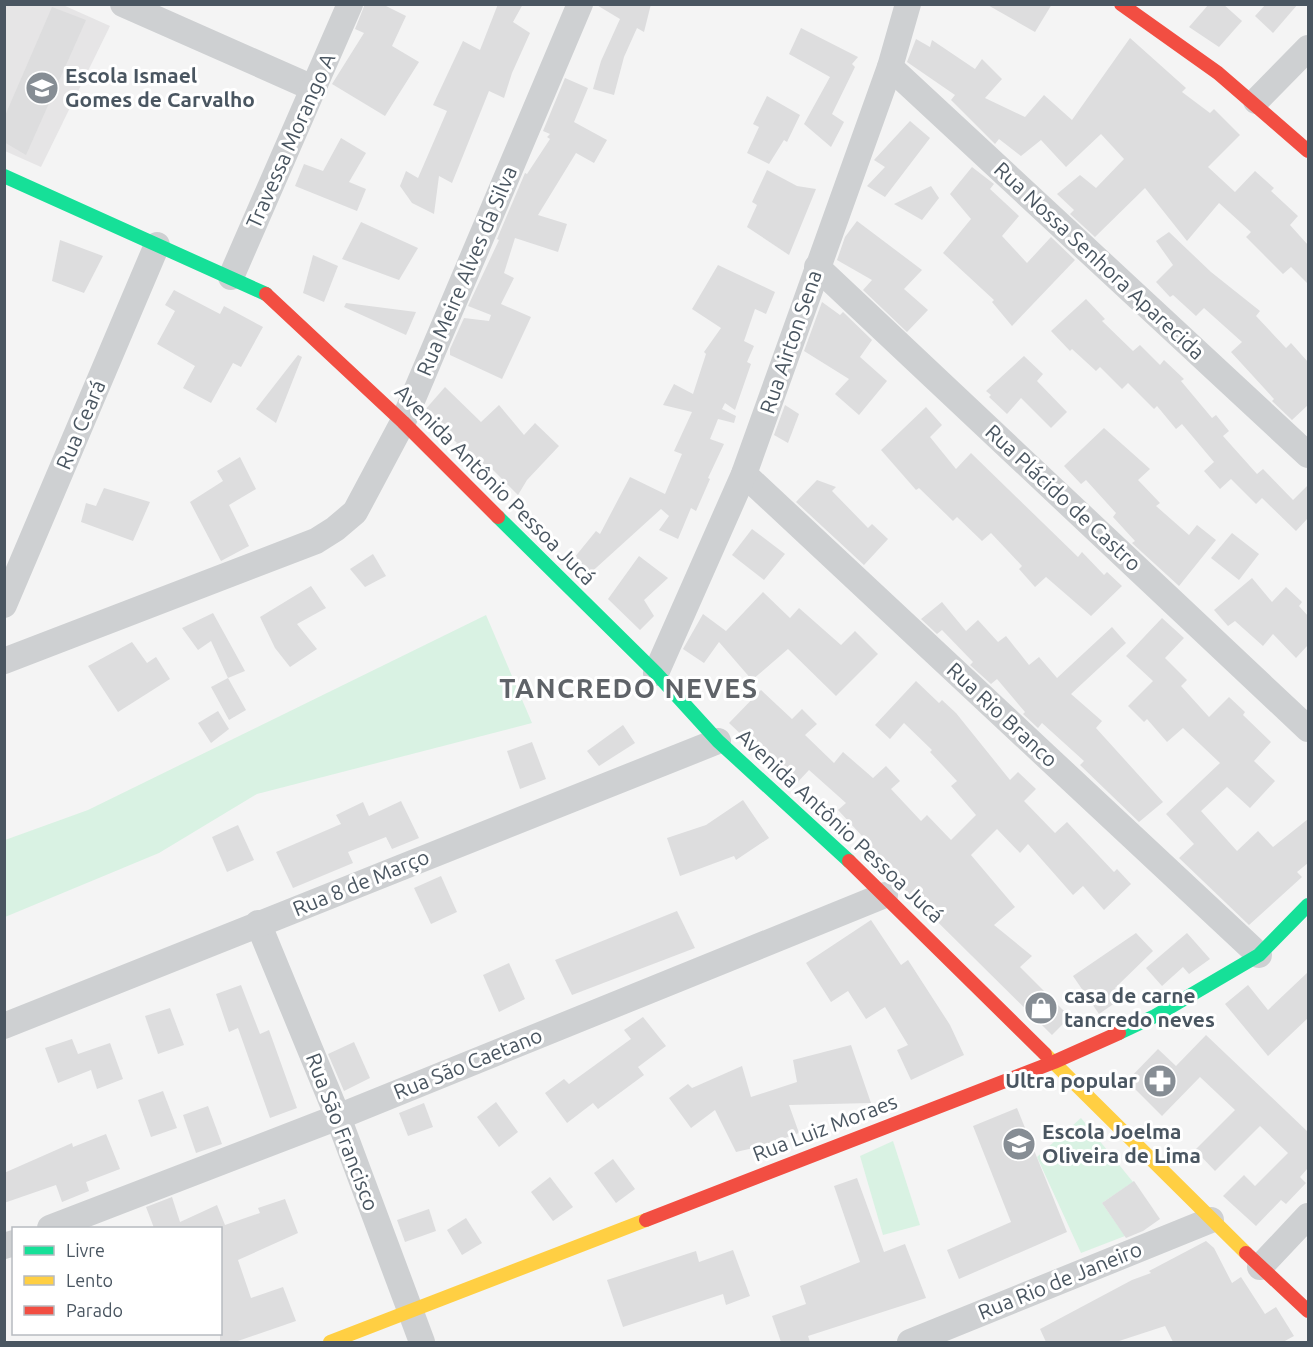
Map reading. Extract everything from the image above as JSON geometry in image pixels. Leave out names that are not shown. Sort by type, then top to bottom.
[{"type":"street","points":[[123,4],[315,89]]},
{"type":"street","name":"Travessa Morango A","points":[[231,277],[315,89],[350,4]]},
{"type":"street","name":"Rua Meire Alves da Silva","points":[[4,661],[316,541],[355,512],[403,422],[580,4]]},
{"type":"street","name":"Rua Airton Sena","points":[[656,673],[744,474],[890,67],[908,4]]},
{"type":"street","points":[[1120,4],[1177,39],[1256,101],[1308,151]]},
{"type":"street","points":[[1256,101],[1308,48]]},
{"type":"street","name":"Rua Nossa Senhora Aparecida","points":[[890,67],[1308,455]]},
{"type":"street","name":"Avenida Antônio Pessoa Jucá","points":[[4,176],[268,295],[403,422],[656,673],[717,741],[885,895],[1211,1220],[1308,1311]]},
{"type":"street","name":"Rua Ceará","points":[[4,605],[158,245]]},
{"type":"street","name":"Rua Plácido de Castro","points":[[817,267],[1308,729]]},
{"type":"street","name":"Rua Rio Branco","points":[[744,474],[1259,955]]},
{"type":"street","name":"Rua 8 de Março","points":[[4,1026],[717,741]]},
{"type":"street","name":"Rua São Caetano","points":[[53,1227],[338,1117],[885,895]]},
{"type":"street","name":"Rua Luiz Moraes","points":[[330,1342],[1054,1062],[1155,1016],[1259,955],[1308,905]]},
{"type":"street","name":"Rua São Francisco","points":[[258,923],[338,1117],[422,1342]]},
{"type":"street","points":[[1260,1267],[1308,1216]]},
{"type":"street","name":"Rua Rio de Janeiro","points":[[910,1342],[1211,1220]]},
{"type":"shaded area","name":"Escola Ismael Gomes de Carvalho","points":[[5,5],[63,5],[110,26],[41,167],[5,151]]},
{"type":"green space","points":[[486,615],[532,723],[257,794],[159,853],[5,917],[5,840],[88,810]]},
{"type":"green space","points":[[1081,1118],[1133,1182],[1102,1203],[1125,1236],[1081,1253],[1037,1157]]},
{"type":"green space","points":[[893,1141],[920,1225],[883,1235],[860,1156]]},
{"type":"building","points":[[365,4],[382,4],[406,16],[392,46],[419,62],[385,116],[332,84],[364,33],[355,29]]},
{"type":"building","points":[[498,4],[523,4],[513,22],[530,33],[512,73],[504,98],[489,91],[452,183],[439,176],[434,214],[412,203],[400,186],[406,171],[418,178],[447,111],[433,105],[463,41],[480,50]]},
{"type":"building","points":[[595,4],[651,4],[644,32],[637,28],[624,57],[614,95],[593,89],[601,61],[620,19]]},
{"type":"building","points":[[986,4],[1052,4],[1035,32]]},
{"type":"building","points":[[1209,4],[1223,4],[1242,21],[1219,47],[1189,27]]},
{"type":"building","points":[[1266,4],[1298,4],[1273,33],[1255,16]]},
{"type":"building","points":[[52,7],[86,20],[26,155],[4,142],[4,118]]},
{"type":"building","points":[[801,28],[858,57],[852,64],[855,67],[832,114],[844,122],[831,147],[804,124],[830,77],[789,54]]},
{"type":"building","points":[[1130,38],[1186,88],[1182,92],[1210,113],[1214,109],[1240,135],[1208,167],[1235,192],[1255,171],[1274,188],[1271,191],[1298,216],[1290,225],[1308,245],[1308,284],[1291,267],[1283,274],[1246,237],[1251,232],[1219,203],[1187,241],[1145,188],[1095,237],[1070,214],[1074,210],[1057,194],[1080,175],[1096,188],[1124,159],[1101,134],[1066,167],[1041,140],[1021,156],[999,139],[995,144],[951,100],[955,95],[907,62],[916,39],[930,47],[932,40],[975,69],[982,59],[1002,79],[985,98],[1025,117],[1044,95],[1072,120]]},
{"type":"building","points":[[565,78],[588,88],[574,122],[607,140],[594,163],[576,153],[538,215],[567,224],[558,252],[515,238],[504,273],[514,278],[501,304],[531,317],[502,379],[450,355],[450,349],[464,318],[489,321],[491,315],[468,306],[499,240],[497,239],[525,173],[527,174],[550,139],[547,137],[550,134],[543,131]]},
{"type":"building","points":[[767,96],[800,115],[787,142],[784,140],[769,164],[747,153],[759,127],[753,124]]},
{"type":"building","points":[[910,121],[930,138],[885,197],[867,186],[885,167],[874,160]]},
{"type":"building","points":[[341,138],[366,153],[349,182],[366,189],[357,211],[295,186],[304,164],[323,171]]},
{"type":"building","points":[[972,167],[994,184],[990,189],[1019,216],[1002,236],[1027,263],[1051,237],[1075,260],[1012,326],[992,302],[994,300],[943,253],[971,219],[950,194]]},
{"type":"building","points":[[767,170],[797,186],[816,189],[789,255],[747,227],[757,205],[752,202]]},
{"type":"building","points":[[931,186],[939,198],[922,220],[894,204]]},
{"type":"building","points":[[857,221],[922,270],[904,289],[928,310],[907,332],[863,290],[872,280],[837,260],[845,237]]},
{"type":"building","points":[[361,222],[418,248],[399,280],[342,259]]},
{"type":"building","points":[[1169,232],[1211,272],[1260,311],[1256,316],[1286,348],[1291,343],[1308,362],[1308,405],[1292,420],[1272,401],[1274,399],[1231,352],[1242,342],[1204,308],[1196,316],[1173,295],[1170,297],[1156,282],[1173,265],[1156,241]]},
{"type":"building","points":[[60,240],[103,256],[84,293],[52,281]]},
{"type":"building","points":[[313,255],[338,266],[324,302],[303,293]]},
{"type":"building","points":[[718,265],[775,292],[766,314],[755,309],[744,341],[754,346],[747,362],[751,364],[735,410],[725,403],[722,409],[736,416],[734,423],[718,419],[710,439],[724,444],[696,511],[691,508],[678,539],[659,530],[669,516],[661,509],[586,577],[574,558],[596,531],[600,534],[630,477],[665,494],[682,454],[674,451],[692,412],[663,405],[674,384],[693,394],[706,354],[704,352],[721,328],[692,309]]},
{"type":"building","points":[[174,290],[220,314],[224,306],[263,327],[241,367],[233,363],[211,403],[183,388],[195,366],[157,344],[175,311],[165,305]]},
{"type":"building","points":[[1086,299],[1105,319],[1102,321],[1133,351],[1140,345],[1160,365],[1164,360],[1184,379],[1181,381],[1212,418],[1216,415],[1229,431],[1223,436],[1257,474],[1263,469],[1293,500],[1308,485],[1308,518],[1296,531],[1262,498],[1256,504],[1231,479],[1220,489],[1204,471],[1214,462],[1182,424],[1176,429],[1157,406],[1154,409],[1128,383],[1122,389],[1100,367],[1096,371],[1072,349],[1070,351],[1051,331]]},
{"type":"building","points":[[822,302],[840,315],[843,312],[872,340],[860,357],[887,381],[859,415],[835,394],[849,379],[804,351]]},
{"type":"building","points":[[346,303],[416,312],[406,335],[344,307]]},
{"type":"building","points":[[298,355],[302,357],[276,423],[256,409]]},
{"type":"building","points":[[1024,356],[1043,374],[1037,381],[1067,412],[1051,428],[1021,398],[1007,414],[989,397],[991,395],[986,391]]},
{"type":"building","points":[[445,387],[481,422],[499,405],[524,435],[535,423],[559,446],[527,480],[518,495],[488,465],[481,473],[454,446],[457,443],[424,411]]},
{"type":"building","points":[[785,405],[799,414],[788,443],[774,435]]},
{"type":"building","points":[[926,407],[942,425],[930,437],[956,469],[971,453],[1078,557],[1082,552],[1104,575],[1107,572],[1122,586],[1091,616],[1046,577],[1035,587],[1019,569],[1022,566],[991,533],[982,541],[957,517],[953,521],[919,488],[916,490],[881,450]]},
{"type":"building","points":[[1104,428],[1150,469],[1138,480],[1160,503],[1156,506],[1189,535],[1197,525],[1216,540],[1179,586],[1132,543],[1135,541],[1113,517],[1116,513],[1086,480],[1081,484],[1064,466]]},
{"type":"building","points":[[240,457],[256,489],[229,505],[249,546],[221,561],[190,502],[223,481],[217,471]]},
{"type":"building","points":[[817,480],[836,487],[832,491],[868,528],[872,524],[888,539],[864,565],[796,502]]},
{"type":"building","points":[[104,488],[150,502],[133,541],[81,522],[86,503],[96,506]]},
{"type":"building","points":[[752,529],[785,554],[764,580],[732,555]]},
{"type":"building","points":[[1232,533],[1259,554],[1239,580],[1211,558]]},
{"type":"building","points":[[373,554],[386,576],[365,587],[350,569]]},
{"type":"building","points":[[639,556],[668,578],[644,600],[654,616],[640,630],[608,599]]},
{"type":"building","points":[[1252,578],[1272,602],[1286,587],[1302,602],[1299,606],[1308,616],[1308,645],[1296,658],[1273,634],[1263,646],[1235,621],[1228,626],[1214,610]]},
{"type":"building","points":[[311,586],[326,608],[297,624],[317,649],[290,667],[275,648],[260,617]]},
{"type":"building","points":[[763,592],[790,618],[799,608],[841,645],[855,631],[878,654],[836,696],[788,649],[752,680],[719,642],[704,663],[683,649],[703,614],[726,631]]},
{"type":"building","points":[[942,602],[966,631],[978,620],[998,642],[1006,636],[1029,665],[1039,657],[1057,678],[1112,627],[1126,643],[1071,694],[1102,721],[1096,728],[1163,802],[1139,822],[1080,765],[1084,761],[1042,723],[1038,728],[1023,714],[1025,712],[997,679],[991,684],[970,665],[973,662],[942,630],[937,634],[921,619]]},
{"type":"building","points":[[213,613],[245,671],[228,678],[211,641],[198,650],[182,628]]},
{"type":"building","points":[[1162,618],[1184,638],[1165,658],[1187,680],[1181,686],[1209,717],[1229,697],[1245,712],[1243,715],[1271,742],[1254,761],[1275,781],[1250,808],[1227,787],[1201,811],[1237,851],[1258,831],[1273,847],[1308,819],[1308,863],[1297,872],[1302,877],[1249,925],[1179,858],[1194,844],[1166,814],[1220,763],[1183,728],[1167,742],[1147,719],[1144,722],[1128,706],[1153,681],[1126,656]]},
{"type":"building","points":[[132,642],[147,663],[156,657],[170,679],[118,712],[88,666]]},
{"type":"building","points":[[228,678],[246,710],[229,720],[211,687]]},
{"type":"building","points":[[916,681],[939,703],[942,700],[956,713],[1010,780],[1018,772],[1036,789],[1024,801],[1055,833],[1067,822],[1114,872],[1117,869],[1131,884],[1104,910],[1083,886],[1073,895],[1028,844],[1020,853],[997,829],[971,855],[1015,907],[994,925],[1032,956],[1020,967],[1070,1017],[1052,1035],[877,862],[859,841],[863,837],[838,810],[846,803],[809,770],[795,785],[729,723],[761,690],[792,719],[802,709],[817,724],[805,735],[834,763],[843,752],[873,778],[886,766],[900,781],[891,789],[921,821],[927,815],[951,840],[976,815],[951,786],[957,781],[930,752],[932,750],[904,723],[890,739],[875,725]]},
{"type":"building","points":[[218,711],[229,729],[211,743],[198,723]]},
{"type":"building","points":[[623,725],[635,743],[599,766],[587,751]]},
{"type":"building","points":[[532,742],[546,779],[520,789],[507,751]]},
{"type":"building","points":[[743,800],[769,838],[736,860],[734,856],[680,876],[667,838],[706,825]]},
{"type":"building","points":[[401,801],[419,838],[392,849],[386,837],[348,852],[353,863],[293,888],[276,852],[341,824],[336,815],[363,802],[369,816]]},
{"type":"building","points":[[238,825],[254,860],[227,872],[212,837]]},
{"type":"building","points":[[441,876],[457,912],[431,924],[414,888]]},
{"type":"building","points":[[677,911],[695,948],[572,995],[555,960]]},
{"type":"building","points":[[871,920],[901,965],[908,960],[950,1025],[964,1055],[911,1080],[897,1050],[908,1045],[885,1007],[866,1019],[848,991],[831,1002],[806,963]]},
{"type":"building","points":[[1136,933],[1153,951],[1115,988],[1122,998],[1099,1014],[1073,976]]},
{"type":"building","points":[[1187,933],[1210,959],[1189,974],[1183,967],[1162,986],[1146,968]]},
{"type":"building","points":[[509,963],[525,999],[499,1012],[483,975]]},
{"type":"building","points":[[1308,972],[1308,1018],[1268,1056],[1225,1004],[1248,985],[1268,1010]]},
{"type":"building","points":[[241,985],[260,1034],[269,1030],[297,1108],[270,1118],[238,1028],[229,1032],[216,994]]},
{"type":"building","points":[[170,1008],[184,1045],[158,1054],[145,1016]]},
{"type":"building","points":[[643,1017],[666,1046],[638,1067],[644,1075],[598,1109],[593,1103],[567,1123],[545,1093],[564,1079],[569,1084],[631,1039],[624,1030]]},
{"type":"building","points":[[1206,1035],[1308,1132],[1308,1168],[1300,1177],[1306,1183],[1286,1204],[1281,1200],[1256,1226],[1223,1196],[1244,1175],[1255,1186],[1288,1153],[1260,1126],[1215,1171],[1195,1150],[1235,1110],[1200,1077],[1162,1116],[1127,1081],[1158,1049],[1176,1066]]},
{"type":"building","points":[[72,1039],[78,1054],[110,1043],[123,1079],[97,1089],[91,1070],[58,1083],[45,1048]]},
{"type":"building","points":[[354,1042],[370,1078],[344,1091],[328,1054]]},
{"type":"building","points":[[851,1045],[871,1103],[789,1105],[799,1133],[762,1146],[736,1152],[715,1110],[691,1128],[669,1098],[688,1084],[692,1088],[742,1066],[751,1097],[797,1082],[793,1060]]},
{"type":"building","points":[[163,1091],[177,1128],[151,1137],[138,1100]]},
{"type":"building","points":[[496,1102],[518,1132],[499,1147],[477,1117]]},
{"type":"building","points":[[424,1103],[433,1127],[408,1136],[399,1113]]},
{"type":"building","points":[[208,1106],[222,1144],[196,1153],[183,1115]]},
{"type":"building","points":[[1017,1108],[1067,1232],[959,1279],[947,1250],[1011,1222],[973,1126]]},
{"type":"building","points":[[106,1134],[120,1169],[86,1182],[89,1191],[62,1202],[56,1185],[4,1203],[4,1173],[72,1143],[73,1147]]},
{"type":"building","points":[[613,1159],[635,1189],[616,1203],[594,1173]]},
{"type":"building","points":[[550,1177],[573,1207],[553,1221],[531,1192]]},
{"type":"building","points":[[857,1178],[884,1252],[905,1244],[926,1298],[808,1336],[810,1342],[781,1342],[772,1316],[806,1304],[800,1286],[860,1262],[834,1186]]},
{"type":"building","points":[[1134,1181],[1160,1219],[1143,1231],[1126,1238],[1102,1203]]},
{"type":"building","points":[[172,1197],[180,1222],[217,1205],[225,1225],[260,1213],[258,1208],[285,1199],[298,1233],[238,1260],[251,1298],[283,1287],[296,1321],[235,1342],[220,1342],[220,1335],[222,1335],[222,1227],[154,1227],[146,1207]]},
{"type":"building","points":[[429,1209],[436,1231],[405,1242],[397,1220]]},
{"type":"building","points":[[466,1218],[482,1243],[462,1255],[447,1230]]},
{"type":"building","points":[[1206,1241],[1214,1248],[1232,1283],[1241,1277],[1265,1314],[1276,1307],[1294,1336],[1283,1342],[1173,1342],[1165,1326],[1116,1342],[1046,1342],[1040,1329],[1132,1280],[1151,1273],[1149,1271]]},
{"type":"building","points":[[733,1250],[750,1296],[726,1305],[723,1294],[623,1327],[607,1280],[696,1251],[699,1262]]},
{"type":"traffic: fast","points":[[4,176],[266,294]]},
{"type":"traffic: fast","points":[[498,517],[656,673],[718,741],[849,861]]},
{"type":"traffic: fast","points":[[1119,1033],[1155,1016],[1259,955],[1308,905]]},
{"type":"traffic: slow","points":[[1045,1054],[1246,1253]]},
{"type":"traffic: slow","points":[[330,1342],[646,1220]]},
{"type":"traffic: jam","points":[[1121,4],[1218,73],[1308,151]]},
{"type":"traffic: jam","points":[[266,294],[403,422],[498,517]]},
{"type":"traffic: jam","points":[[849,861],[1045,1054]]},
{"type":"traffic: jam","points":[[646,1220],[1054,1062],[1119,1033]]},
{"type":"traffic: jam","points":[[1246,1253],[1308,1311]]},
{"type":"place","name":"Escola Ismael Gomes de Carvalho","points":[[42,88]]},
{"type":"place","name":"casa de carne tancredo neves","points":[[1041,1008]]},
{"type":"place","name":"Ultra popular","points":[[1160,1081]]},
{"type":"place","name":"Escola Joelma Oliveira de Lima","points":[[1019,1144]]},
{"type":"district","name":"TANCREDO NEVES","points":[[629,689]]}]
